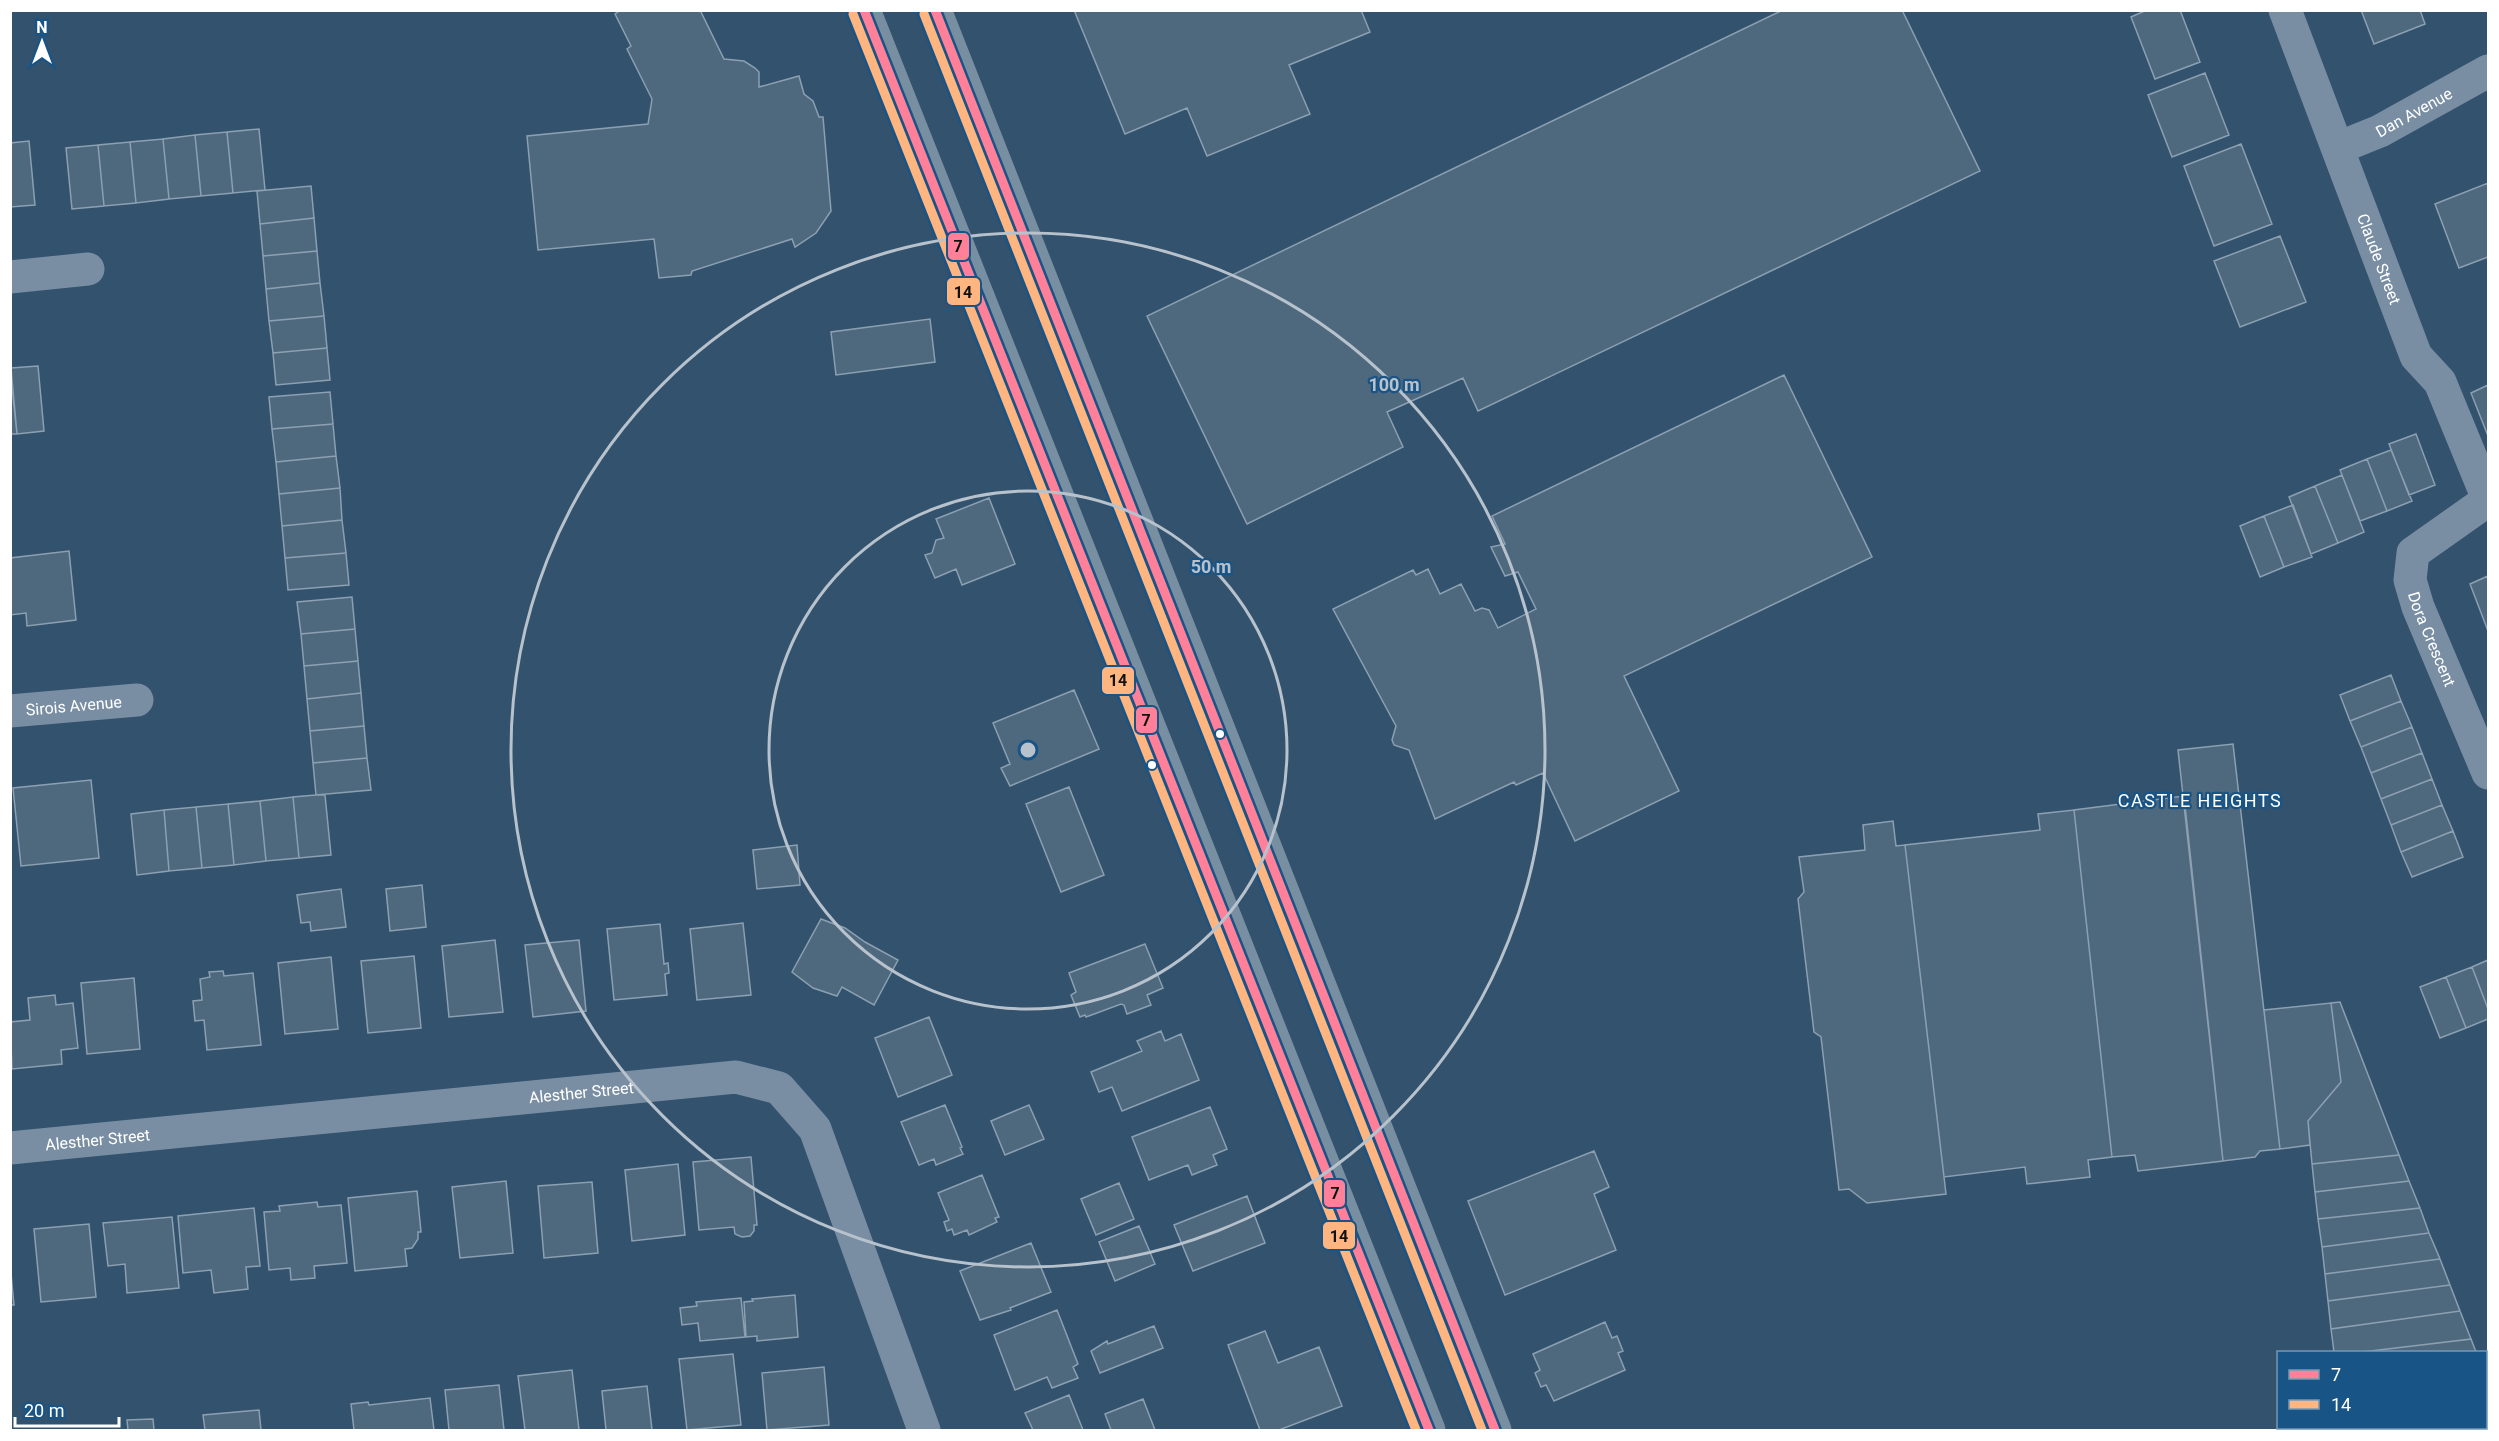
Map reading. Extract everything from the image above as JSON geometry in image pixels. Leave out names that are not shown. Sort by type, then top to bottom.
[{"type":"main road","points":[[864,10],[1429,1431]]},
{"type":"main road","points":[[935,10],[1495,1431]]},
{"type":"street","name":"Claude Street","points":[[2285,10],[2416,356],[2440,382],[2488,499]]},
{"type":"street","name":"Dan Avenue","points":[[2337,148],[2380,131],[2488,71]]},
{"type":"street","points":[[10,277],[88,269]]},
{"type":"street","name":"Dora Crescent","points":[[2488,499],[2413,553],[2410,580],[2418,607],[2488,773]]},
{"type":"street","name":"Sirois Avenue","points":[[10,711],[137,700]]},
{"type":"street","name":"Alesther Street","points":[[10,1148],[736,1077],[779,1088],[815,1129],[924,1431]]},
{"type":"building","points":[[621,10],[700,10],[724,59],[744,61],[755,68],[759,72],[759,87],[799,76],[804,94],[813,101],[819,117],[823,117],[831,211],[816,233],[795,247],[792,239],[692,271],[691,275],[659,278],[654,239],[538,250],[527,136],[648,124],[652,99],[627,49],[631,46],[615,14]]},
{"type":"building","points":[[1074,10],[1361,10],[1370,32],[1289,65],[1310,114],[1207,156],[1187,108],[1125,134]]},
{"type":"building","points":[[1783,10],[1902,10],[1980,171],[1478,411],[1463,378],[1387,412],[1403,447],[1247,524],[1147,316]]},
{"type":"building","points":[[2147,10],[2180,10],[2200,62],[2155,79],[2131,17]]},
{"type":"building","points":[[2361,10],[2420,10],[2425,24],[2374,44]]},
{"type":"building","points":[[2205,73],[2229,135],[2172,157],[2148,95]]},
{"type":"building","points":[[259,129],[265,190],[233,193],[227,132]]},
{"type":"building","points":[[227,132],[233,193],[201,196],[195,135]]},
{"type":"building","points":[[195,135],[201,196],[169,199],[163,139]]},
{"type":"building","points":[[163,139],[169,199],[136,203],[130,142]]},
{"type":"building","points":[[29,141],[35,205],[10,207],[10,143]]},
{"type":"building","points":[[130,142],[136,203],[104,206],[98,145]]},
{"type":"building","points":[[2241,144],[2272,224],[2214,246],[2184,166]]},
{"type":"building","points":[[98,145],[104,206],[72,209],[66,148]]},
{"type":"building","points":[[2488,183],[2488,257],[2459,268],[2435,204]]},
{"type":"building","points":[[311,186],[314,218],[260,224],[257,191]]},
{"type":"building","points":[[314,218],[317,251],[263,256],[260,224]]},
{"type":"building","points":[[2280,236],[2306,302],[2240,327],[2214,261]]},
{"type":"building","points":[[317,251],[320,283],[266,289],[263,256]]},
{"type":"building","points":[[320,283],[324,316],[269,321],[266,289]]},
{"type":"building","points":[[324,316],[327,348],[273,353],[269,321]]},
{"type":"building","points":[[930,319],[935,362],[836,375],[831,332]]},
{"type":"building","points":[[327,348],[330,380],[276,385],[273,353]]},
{"type":"building","points":[[38,366],[44,431],[17,434],[11,368]]},
{"type":"building","points":[[10,368],[17,434],[10,434]]},
{"type":"building","points":[[1784,375],[1872,557],[1624,676],[1679,791],[1575,841],[1543,773],[1516,785],[1514,782],[1435,819],[1409,750],[1394,745],[1392,740],[1396,726],[1333,609],[1413,570],[1416,575],[1428,569],[1440,594],[1461,584],[1475,611],[1482,608],[1489,610],[1498,628],[1536,609],[1518,572],[1505,576],[1491,547],[1505,544],[1492,516]]},
{"type":"building","points":[[2488,385],[2488,436],[2471,393]]},
{"type":"building","points":[[330,392],[333,424],[272,429],[269,397]]},
{"type":"building","points":[[333,424],[336,456],[276,462],[272,429]]},
{"type":"building","points":[[2416,434],[2435,485],[2409,495],[2389,444]]},
{"type":"building","points":[[2391,450],[2412,501],[2387,511],[2367,459]]},
{"type":"building","points":[[336,456],[340,488],[279,494],[276,462]]},
{"type":"building","points":[[2367,459],[2387,511],[2360,521],[2340,470]]},
{"type":"building","points":[[2342,475],[2364,532],[2338,543],[2315,486]]},
{"type":"building","points":[[2315,486],[2338,543],[2311,554],[2289,497]]},
{"type":"building","points":[[340,488],[342,520],[282,526],[279,494]]},
{"type":"building","points":[[989,498],[1015,564],[962,585],[956,569],[935,578],[925,555],[932,553],[936,540],[944,538],[936,519]]},
{"type":"building","points":[[2293,505],[2312,557],[2284,567],[2264,516]]},
{"type":"building","points":[[2264,516],[2284,567],[2260,577],[2240,526]]},
{"type":"building","points":[[342,520],[346,553],[285,558],[282,526]]},
{"type":"building","points":[[69,551],[76,620],[27,626],[26,613],[10,615],[10,558]]},
{"type":"building","points":[[346,553],[349,585],[288,590],[285,558]]},
{"type":"building","points":[[2488,576],[2488,631],[2470,584]]},
{"type":"building","points":[[352,597],[355,629],[301,634],[297,602]]},
{"type":"building","points":[[355,629],[358,661],[304,666],[301,634]]},
{"type":"building","points":[[358,661],[361,693],[307,699],[304,666]]},
{"type":"building","points":[[2391,675],[2401,701],[2350,721],[2340,695]]},
{"type":"building","points":[[1074,690],[1099,749],[1010,786],[1001,768],[1010,764],[993,723]]},
{"type":"building","points":[[361,693],[364,726],[310,731],[307,699]]},
{"type":"building","points":[[2401,701],[2412,727],[2361,747],[2350,721]]},
{"type":"building","points":[[364,726],[367,758],[313,763],[310,731]]},
{"type":"building","points":[[2412,727],[2422,753],[2371,773],[2361,747]]},
{"type":"building","points":[[2233,744],[2280,1149],[2260,1151],[2255,1157],[2223,1161],[2178,750]]},
{"type":"building","points":[[2422,753],[2432,779],[2381,799],[2371,773]]},
{"type":"building","points":[[367,758],[371,790],[316,795],[313,763]]},
{"type":"building","points":[[2432,779],[2442,805],[2391,825],[2381,799]]},
{"type":"building","points":[[91,780],[99,858],[21,866],[13,788]]},
{"type":"building","points":[[1069,787],[1104,875],[1061,892],[1026,804]]},
{"type":"building","points":[[325,795],[331,855],[299,858],[293,797]]},
{"type":"building","points":[[2184,796],[2223,1161],[2138,1171],[2135,1155],[2112,1157],[2074,810]]},
{"type":"building","points":[[293,797],[299,858],[266,861],[260,801]]},
{"type":"building","points":[[260,801],[266,861],[234,865],[228,804]]},
{"type":"building","points":[[228,804],[234,865],[202,868],[196,807]]},
{"type":"building","points":[[2442,805],[2453,831],[2401,852],[2391,825]]},
{"type":"building","points":[[196,807],[202,868],[169,871],[164,810]]},
{"type":"building","points":[[164,810],[169,871],[137,875],[131,814]]},
{"type":"building","points":[[2074,810],[2112,1157],[2088,1160],[2090,1177],[2027,1184],[2025,1167],[1944,1177],[1905,845],[2040,830],[2038,814]]},
{"type":"building","points":[[1893,821],[1896,846],[1905,845],[1946,1194],[1867,1203],[1849,1189],[1839,1190],[1821,1037],[1814,1032],[1798,899],[1804,892],[1799,857],[1865,850],[1863,825]]},
{"type":"building","points":[[2453,831],[2463,857],[2412,877],[2401,852]]},
{"type":"building","points":[[797,845],[800,885],[757,889],[753,850]]},
{"type":"building","points":[[422,885],[426,927],[390,931],[386,889]]},
{"type":"building","points":[[341,889],[346,927],[311,931],[310,922],[301,923],[297,895]]},
{"type":"building","points":[[821,919],[845,928],[898,960],[874,1005],[842,987],[837,996],[813,988],[792,972]]},
{"type":"building","points":[[743,923],[751,995],[697,1000],[690,929]]},
{"type":"building","points":[[660,924],[664,964],[668,963],[669,973],[665,974],[667,995],[614,1000],[607,929]]},
{"type":"building","points":[[495,940],[503,1012],[449,1017],[442,946]]},
{"type":"building","points":[[579,940],[586,1011],[533,1017],[525,945]]},
{"type":"building","points":[[1145,944],[1163,988],[1147,995],[1151,1005],[1127,1014],[1124,1005],[1121,1004],[1086,1017],[1085,1015],[1080,1017],[1071,995],[1076,992],[1069,973]]},
{"type":"building","points":[[414,956],[421,1028],[368,1033],[361,961]]},
{"type":"building","points":[[331,957],[338,1029],[285,1034],[278,963]]},
{"type":"building","points":[[2488,960],[2488,1009],[2472,967]]},
{"type":"building","points":[[2472,967],[2488,1009],[2488,1019],[2466,1028],[2446,977]]},
{"type":"building","points":[[223,971],[224,976],[253,973],[261,1045],[207,1050],[204,1020],[195,1021],[193,1001],[202,1000],[200,979],[210,977],[209,972]]},
{"type":"building","points":[[2446,977],[2466,1028],[2440,1038],[2420,987]]},
{"type":"building","points":[[134,978],[140,1049],[87,1054],[81,983]]},
{"type":"building","points":[[55,995],[56,1005],[73,1003],[78,1048],[61,1050],[62,1064],[12,1069],[10,1022],[30,1020],[28,998]]},
{"type":"building","points":[[2340,1002],[2399,1155],[2312,1164],[2308,1121],[2341,1082],[2331,1003]]},
{"type":"building","points":[[2331,1003],[2341,1082],[2308,1121],[2310,1145],[2280,1149],[2264,1010]]},
{"type":"building","points":[[929,1017],[952,1075],[898,1097],[875,1038]]},
{"type":"building","points":[[1161,1031],[1165,1041],[1181,1034],[1199,1080],[1122,1111],[1112,1087],[1099,1092],[1091,1072],[1142,1051],[1137,1041]]},
{"type":"building","points":[[945,1105],[963,1154],[936,1165],[934,1159],[919,1165],[901,1122]]},
{"type":"building","points":[[1029,1105],[1044,1139],[1005,1155],[991,1121]]},
{"type":"building","points":[[1210,1107],[1227,1149],[1213,1155],[1217,1165],[1192,1175],[1188,1165],[1149,1180],[1132,1137]]},
{"type":"building","points":[[1594,1151],[1609,1187],[1594,1194],[1616,1250],[1505,1295],[1468,1201]]},
{"type":"building","points":[[2399,1155],[2409,1181],[2315,1192],[2312,1164]]},
{"type":"building","points":[[751,1157],[757,1225],[754,1225],[754,1231],[750,1236],[742,1237],[735,1234],[734,1227],[699,1230],[693,1162]]},
{"type":"building","points":[[678,1164],[685,1235],[632,1241],[625,1170]]},
{"type":"building","points":[[982,1175],[999,1217],[995,1218],[997,1222],[969,1235],[967,1230],[954,1235],[952,1229],[947,1231],[944,1222],[949,1220],[938,1193]]},
{"type":"building","points":[[506,1181],[513,1253],[460,1258],[452,1187]]},
{"type":"building","points":[[2409,1181],[2420,1208],[2318,1219],[2315,1192]]},
{"type":"building","points":[[592,1182],[598,1253],[544,1258],[538,1186]]},
{"type":"building","points":[[1119,1183],[1134,1219],[1096,1235],[1081,1199]]},
{"type":"building","points":[[417,1191],[421,1232],[418,1232],[418,1239],[412,1248],[405,1249],[407,1266],[355,1271],[348,1198]]},
{"type":"building","points":[[1247,1196],[1265,1243],[1193,1271],[1174,1225]]},
{"type":"building","points":[[317,1202],[318,1207],[341,1205],[347,1263],[314,1266],[315,1278],[291,1280],[290,1268],[269,1270],[264,1212],[280,1211],[279,1206]]},
{"type":"building","points":[[254,1208],[260,1266],[246,1267],[248,1289],[214,1293],[211,1270],[183,1273],[178,1216]]},
{"type":"building","points":[[2420,1208],[2429,1233],[2322,1247],[2318,1219]]},
{"type":"building","points":[[172,1217],[179,1288],[127,1293],[125,1264],[108,1266],[103,1223]]},
{"type":"building","points":[[89,1224],[96,1297],[41,1302],[34,1229]]},
{"type":"building","points":[[1139,1226],[1155,1264],[1115,1281],[1099,1242]]},
{"type":"building","points":[[2429,1233],[2440,1259],[2325,1274],[2322,1247]]},
{"type":"building","points":[[1031,1243],[1051,1292],[1010,1308],[1011,1310],[980,1320],[960,1271]]},
{"type":"building","points":[[2440,1259],[2450,1285],[2328,1301],[2325,1274]]},
{"type":"building","points":[[10,1263],[14,1305],[10,1305]]},
{"type":"building","points":[[2450,1285],[2460,1311],[2331,1329],[2328,1301]]},
{"type":"building","points":[[795,1295],[798,1337],[757,1341],[757,1336],[746,1337],[744,1302],[753,1301],[752,1299]]},
{"type":"building","points":[[741,1298],[745,1337],[700,1341],[698,1323],[682,1325],[680,1308],[697,1306],[696,1302]]},
{"type":"building","points":[[1057,1310],[1078,1364],[1073,1367],[1078,1378],[1052,1388],[1047,1377],[1015,1390],[994,1335]]},
{"type":"building","points":[[2460,1311],[2471,1339],[2370,1351],[2334,1351],[2331,1329]]},
{"type":"building","points":[[1605,1322],[1612,1338],[1617,1336],[1623,1351],[1618,1353],[1625,1370],[1554,1401],[1546,1385],[1541,1387],[1535,1373],[1540,1370],[1533,1354]]},
{"type":"building","points":[[1154,1326],[1163,1348],[1100,1373],[1091,1351],[1107,1341],[1108,1344]]},
{"type":"building","points":[[1265,1331],[1278,1363],[1319,1347],[1342,1406],[1279,1430],[1260,1430],[1228,1345]]},
{"type":"building","points":[[2471,1339],[2476,1351],[2370,1351]]},
{"type":"building","points":[[733,1354],[741,1425],[687,1430],[679,1359]]},
{"type":"building","points":[[824,1367],[829,1425],[767,1430],[762,1373]]},
{"type":"building","points":[[572,1370],[579,1430],[525,1430],[518,1376]]},
{"type":"building","points":[[2487,1381],[2488,1385],[2487,1422]]},
{"type":"building","points":[[499,1385],[504,1430],[449,1430],[445,1390]]},
{"type":"building","points":[[647,1386],[652,1430],[606,1430],[602,1391]]},
{"type":"building","points":[[1069,1395],[1083,1430],[1033,1430],[1025,1413]]},
{"type":"building","points":[[430,1398],[434,1430],[354,1430],[351,1404],[368,1402],[369,1405]]},
{"type":"building","points":[[1143,1399],[1155,1430],[1111,1430],[1105,1414]]},
{"type":"building","points":[[259,1410],[261,1430],[205,1430],[203,1415]]},
{"type":"building","points":[[153,1419],[154,1430],[128,1430],[127,1420]]},
{"type":"building","points":[[2488,1422],[2488,1430],[2419,1430],[2487,1429]]},
{"type":"building","points":[[2343,1429],[2432,1429],[2419,1430]]},
{"type":"transit line","name":"7","points":[[864,10],[1429,1430]]},
{"type":"transit line","name":"7","points":[[935,10],[1495,1430]]},
{"type":"transit line","name":"14","points":[[853,14],[1416,1430]]},
{"type":"transit line","name":"14","points":[[924,14],[1482,1430]]},
{"type":"district","name":"CASTLE HEIGHTS","points":[[2200,801]]}]
